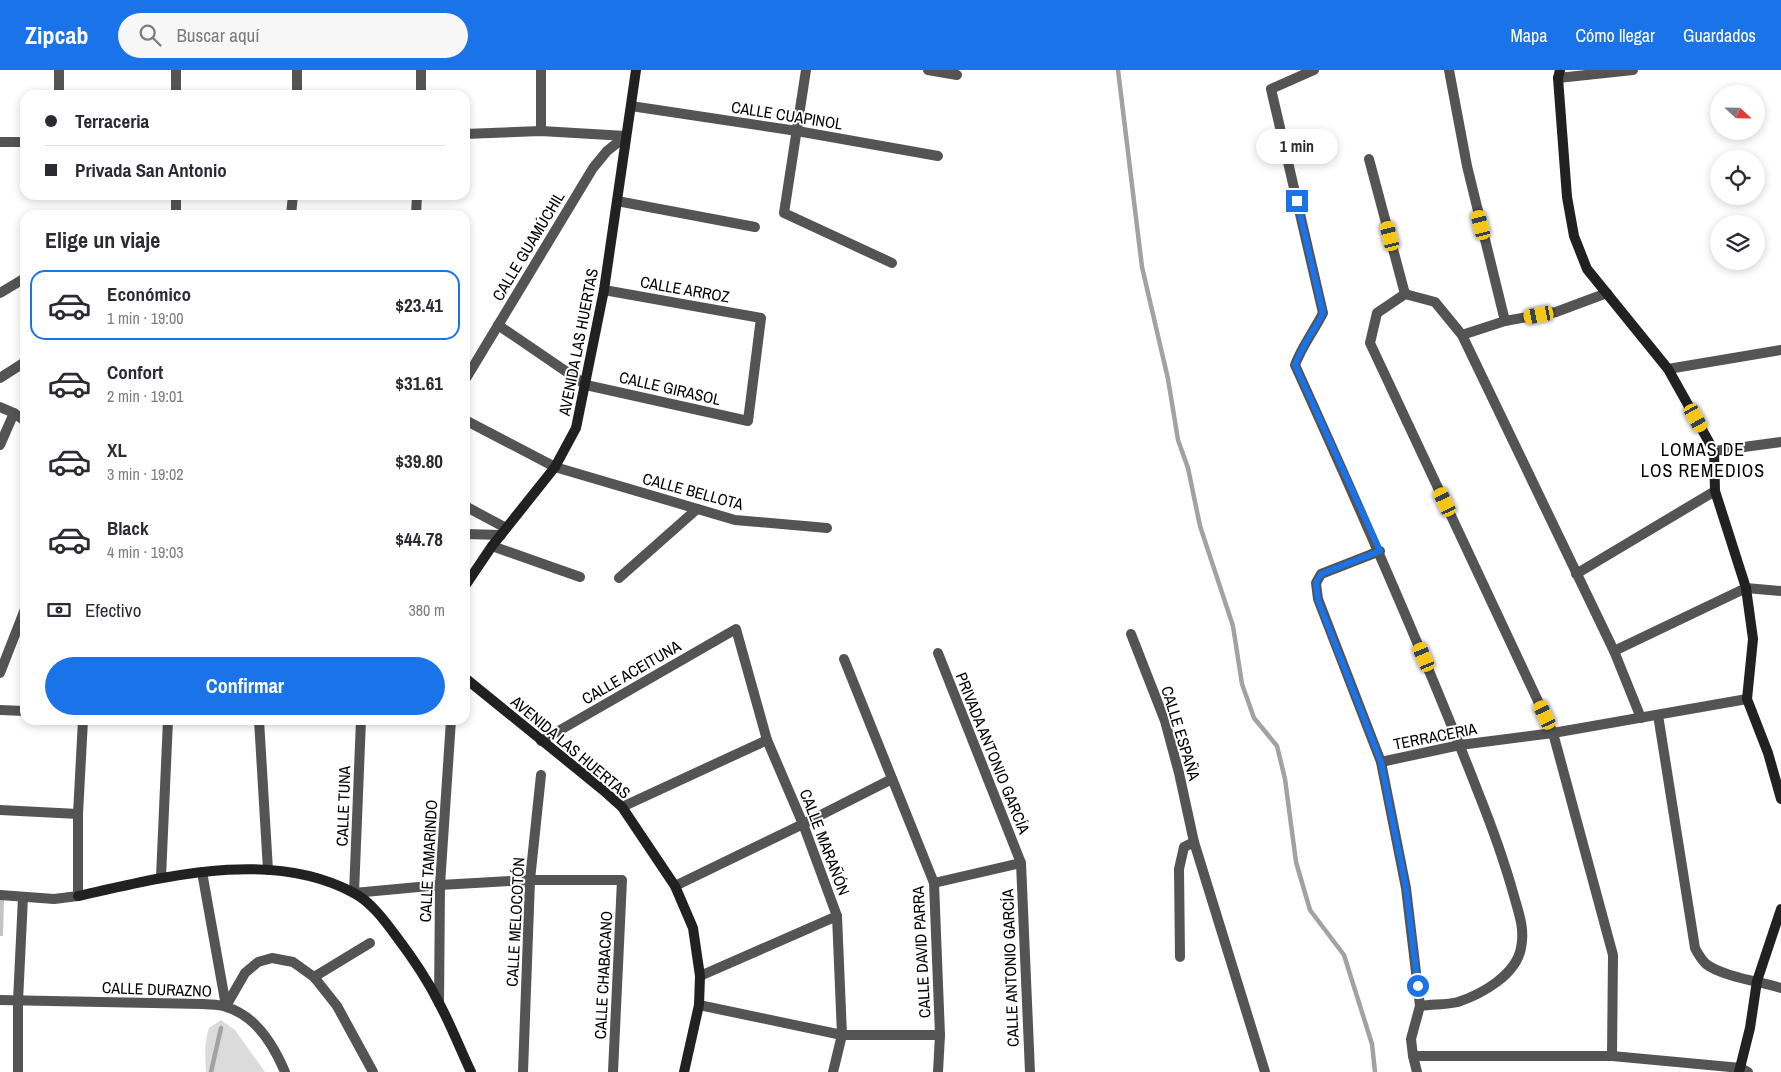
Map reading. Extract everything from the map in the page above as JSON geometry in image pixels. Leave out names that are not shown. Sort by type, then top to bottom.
[{"type":"street","points":[[59,70],[59,90]]},
{"type":"street","points":[[176,70],[176,90]]},
{"type":"street","points":[[297,70],[297,90]]},
{"type":"street","points":[[421,70],[421,90]]},
{"type":"street","points":[[541,70],[541,131]]},
{"type":"street","name":"AVENIDA LAS HUERTAS","points":[[470,579],[492,546],[555,467],[576,428],[604,290],[636,70]]},
{"type":"street","points":[[806,70],[784,213],[892,263]]},
{"type":"street","points":[[928,70],[957,75]]},
{"type":"street","points":[[1314,70],[1271,89],[1323,313],[1300,351],[1295,365],[1380,551],[1460,745],[1504,858],[1524,930],[1521,950],[1514,964],[1504,975],[1480,992],[1457,1002],[1420,1006]]},
{"type":"street","points":[[1450,70],[1467,166],[1505,322]]},
{"type":"street","points":[[1632,70],[1559,74],[1567,197],[1574,236],[1588,269],[1668,369],[1714,451],[1715,491],[1746,588],[1753,639],[1747,699],[1768,753],[1781,799]]},
{"type":"street","name":"CALLE CUAPINOL","points":[[631,106],[797,131],[938,156]]},
{"type":"street","points":[[470,134],[541,131],[626,136]]},
{"type":"street","name":"CALLE GUAMÚCHIL","points":[[470,372],[593,168],[600,158],[626,136]]},
{"type":"street","points":[[0,142],[20,142]]},
{"type":"street","points":[[1369,159],[1405,294]]},
{"type":"street","points":[[617,201],[755,228]]},
{"type":"street","points":[[0,293],[20,281]]},
{"type":"street","name":"CALLE ARROZ","points":[[604,290],[761,318],[748,421]]},
{"type":"street","points":[[1462,335],[1505,322],[1556,312],[1607,293]]},
{"type":"street","points":[[1405,294],[1435,302],[1462,335],[1614,651],[1641,718]]},
{"type":"street","points":[[1405,294],[1378,313],[1370,342],[1553,733],[1613,955],[1612,1056]]},
{"type":"street","points":[[498,325],[586,385]]},
{"type":"street","points":[[1668,369],[1781,350]]},
{"type":"street","points":[[0,378],[20,365]]},
{"type":"street","name":"CALLE GIRASOL","points":[[586,385],[748,421]]},
{"type":"street","points":[[0,407],[20,417]]},
{"type":"street","points":[[0,445],[14,413]]},
{"type":"street","name":"CALLE BELLOTA","points":[[470,423],[555,467],[697,509],[735,520],[827,528]]},
{"type":"street","points":[[1714,451],[1781,442]]},
{"type":"street","points":[[1576,574],[1715,491]]},
{"type":"street","points":[[470,509],[504,531]]},
{"type":"street","points":[[619,578],[697,509]]},
{"type":"street","points":[[470,534],[504,531]]},
{"type":"street","points":[[492,546],[580,577]]},
{"type":"street","points":[[1380,551],[1321,574],[1316,583],[1318,600],[1381,762]]},
{"type":"street","points":[[1614,651],[1746,588],[1781,591]]},
{"type":"street","points":[[0,672],[20,622]]},
{"type":"street","name":"CALLE MARAÑÓN","points":[[736,629],[767,740],[803,824],[837,916],[842,1035],[833,1072]]},
{"type":"street","name":"CALLE ACEITUNA","points":[[541,741],[736,629]]},
{"type":"street","name":"CALLE ESPAÑA","points":[[1131,634],[1165,721],[1194,842],[1265,1072]]},
{"type":"street","name":"PRIVADA ANTONIO GARCÍA","points":[[938,653],[1021,863]]},
{"type":"street","name":"CALLE DAVID PARRA","points":[[844,659],[934,883],[940,1035],[938,1072]]},
{"type":"street","name":"AVENIDA LAS HUERTAS","points":[[470,682],[622,807],[675,886],[693,928],[700,976],[699,1006],[684,1072]]},
{"type":"street","name":"TERRACERIA","points":[[1417,1072],[1411,1039],[1420,1006],[1406,888],[1381,762],[1460,745],[1553,733],[1747,699]]},
{"type":"street","points":[[0,710],[20,711]]},
{"type":"street","points":[[1658,716],[1695,948],[1707,964],[1720,971],[1781,988]]},
{"type":"street","points":[[78,896],[78,814],[83,725]]},
{"type":"street","points":[[161,877],[168,725]]},
{"type":"street","points":[[259,725],[268,870]]},
{"type":"street","name":"CALLE TUNA","points":[[354,893],[361,725]]},
{"type":"street","name":"CALLE TAMARINDO","points":[[440,1003],[440,885],[451,725]]},
{"type":"street","points":[[622,807],[767,740]]},
{"type":"street","name":"CALLE MELOCOTÓN","points":[[523,1072],[530,880],[541,775]]},
{"type":"street","points":[[675,886],[892,779]]},
{"type":"street","points":[[0,810],[78,814]]},
{"type":"street","points":[[1180,957],[1179,869],[1184,847],[1194,842]]},
{"type":"street","points":[[934,883],[1021,863]]},
{"type":"street","name":"CALLE ANTONIO GARCÍA","points":[[1021,863],[1030,1072]]},
{"type":"street","points":[[0,895],[54,900],[161,877],[238,868],[300,874],[354,893],[372,908],[389,927],[417,964],[440,1003],[471,1072]]},
{"type":"street","points":[[202,872],[226,1006],[248,1017],[269,1043],[285,1072]]},
{"type":"street","points":[[354,893],[440,885],[530,880]]},
{"type":"street","name":"CALLE CHABACANO","points":[[530,880],[622,880],[613,1072]]},
{"type":"street","points":[[18,1072],[18,1001],[22,897]]},
{"type":"street","points":[[1413,1056],[1612,1056],[1743,1071],[1757,981],[1781,909]]},
{"type":"street","points":[[700,976],[837,916]]},
{"type":"street","points":[[314,977],[370,944]]},
{"type":"street","name":"CALLE DURAZNO","points":[[0,1000],[226,1006],[245,973],[258,962],[272,958],[293,962],[314,977],[337,1006],[373,1072]]},
{"type":"street","points":[[699,1006],[842,1035],[940,1035]]},
{"type":"shaded area","points":[[221,1020],[235,1030],[265,1072],[206,1072],[205,1050],[207,1033],[209,1028]]},
{"type":"building","points":[[0,900],[4,900],[3,936],[0,936]]},
{"type":"waterway","points":[[1118,70],[1142,267],[1168,379],[1178,440],[1188,468],[1200,526],[1233,626],[1242,684],[1254,718],[1277,746],[1285,779],[1296,862],[1310,910],[1344,955],[1372,1044],[1375,1072]]},
{"type":"waterway","points":[[211,1072],[221,1028]]},
{"type":"district","name":"LOMAS DE LOS REMEDIOS","points":[[1703,459]]},
{"type":"route","points":[[1297,201],[1323,313],[1300,351],[1295,365],[1380,551],[1321,574],[1316,583],[1318,600],[1381,762],[1406,888],[1418,986]]}]
